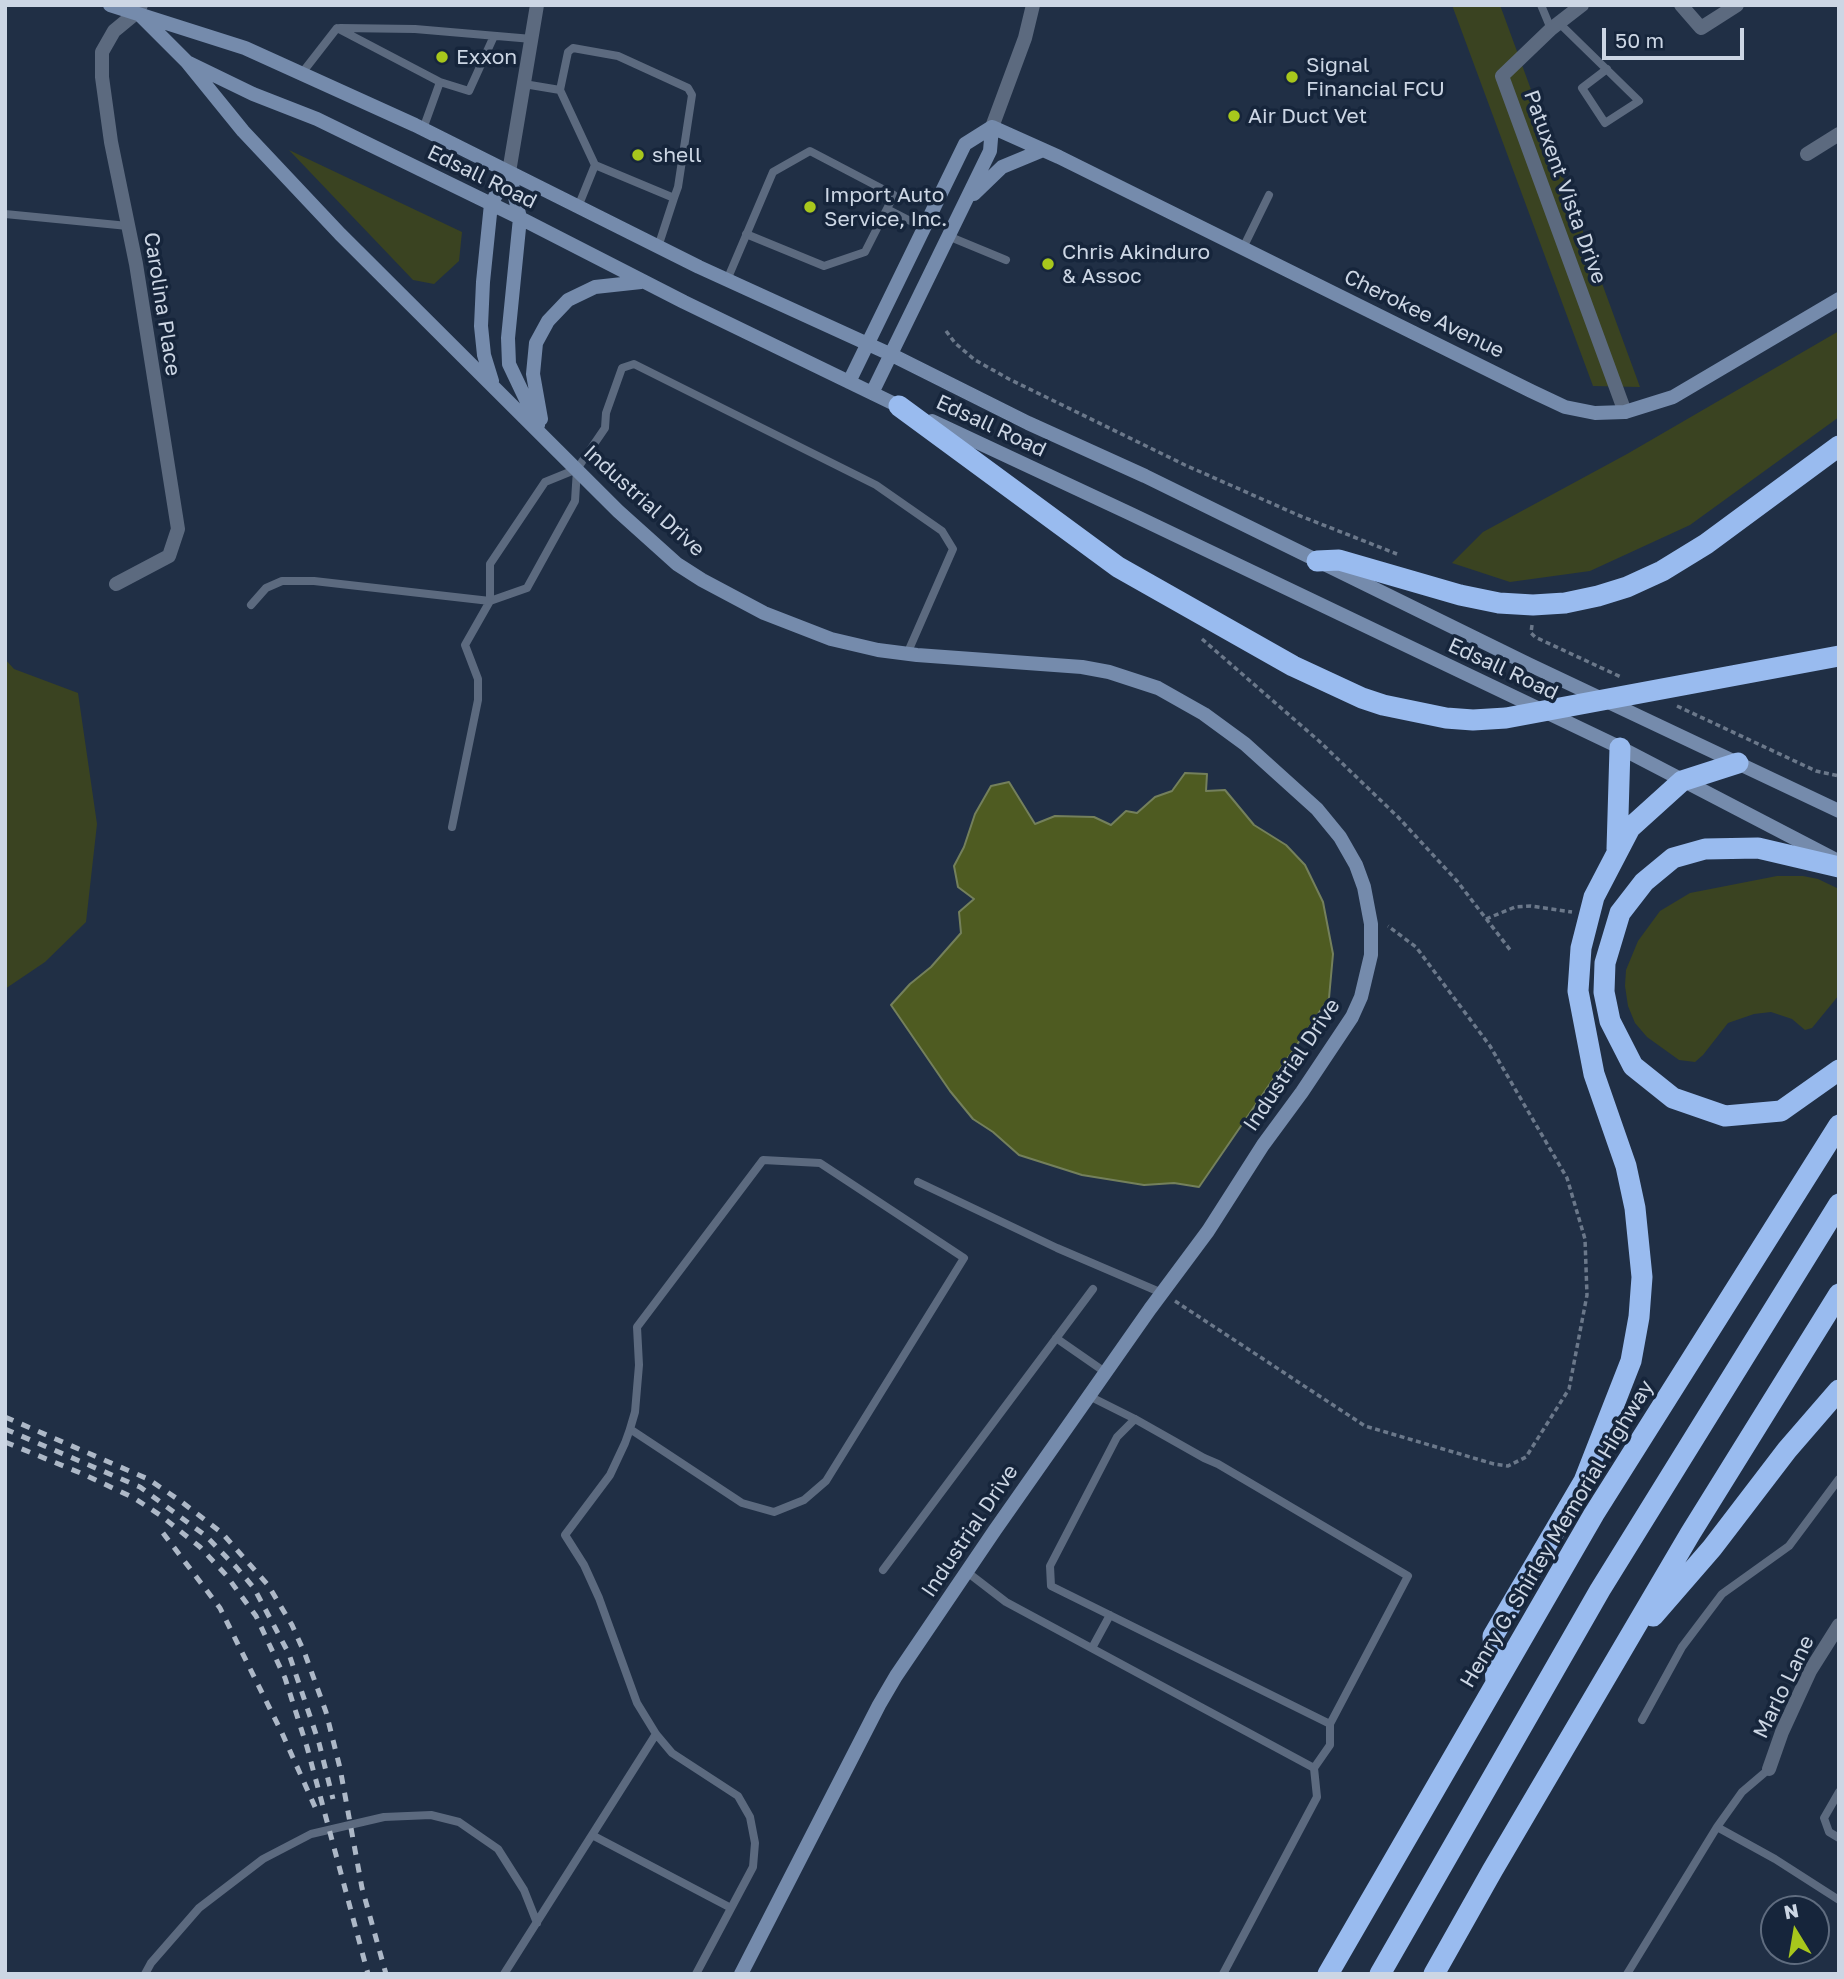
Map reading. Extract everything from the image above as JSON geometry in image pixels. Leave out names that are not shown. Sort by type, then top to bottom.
[{"type":"highway","points":[[899,406],[1118,567],[1293,666],[1383,705],[1446,718],[1506,718],[1839,656]]},
{"type":"highway","points":[[1317,561],[1339,559],[1460,595],[1499,603],[1565,603],[1598,596],[1662,571],[1706,544],[1839,446]]},
{"type":"highway","points":[[1617,851],[1620,748]]},
{"type":"highway","points":[[1496,1682],[1493,1636],[1584,1481],[1631,1361],[1639,1317],[1642,1277],[1635,1209],[1626,1166],[1594,1074],[1578,991],[1581,948],[1589,915],[1594,897],[1630,828],[1682,781],[1738,763]]},
{"type":"highway","points":[[1839,867],[1758,848],[1705,849],[1673,858],[1644,882],[1620,913],[1605,963],[1604,992],[1611,1021],[1633,1066],[1673,1098],[1726,1116],[1781,1111],[1839,1070]]},
{"type":"highway","name":"Henry G. Shirley Memorial Highway","points":[[1328,1974],[1594,1514],[1839,1125]]},
{"type":"highway","points":[[1380,1974],[1600,1590],[1839,1203]]},
{"type":"highway","points":[[1434,1974],[1704,1511],[1839,1294]]},
{"type":"highway","points":[[1619,1655],[1712,1548],[1787,1450],[1839,1390]]},
{"type":"main road","name":"Edsall Road","points":[[110,5],[139,9],[245,48],[423,129],[658,247],[1145,476],[1839,811]]},
{"type":"main road","name":"Edsall Road","points":[[139,9],[187,62],[253,94],[317,119],[849,382],[1620,748],[1839,861]]},
{"type":"main road","points":[[187,62],[243,131],[340,234],[494,386]]},
{"type":"main road","name":"Cherokee Avenue","points":[[992,127],[1566,407],[1595,412],[1625,412],[1672,397],[1839,299]]},
{"type":"main road","points":[[873,393],[989,151],[992,127]]},
{"type":"main road","points":[[849,382],[965,144],[992,127]]},
{"type":"main road","points":[[962,208],[1002,167],[1043,150]]},
{"type":"main road","name":"Industrial Drive","points":[[509,172],[491,204],[483,282],[481,326],[484,355],[494,386],[657,548],[702,580],[764,613],[831,639],[907,654],[1082,667],[1132,678],[1173,695],[1245,744],[1317,809],[1340,837],[1356,865],[1370,911],[1372,942],[1368,975],[1352,1017],[1263,1145],[1208,1231],[1105,1373],[967,1572],[879,1705],[741,1974]]},
{"type":"main road","name":"Industrial Drive","points":[[509,172],[520,218],[508,338],[509,364],[544,435]]},
{"type":"main road","points":[[544,435],[533,374],[536,343],[548,321],[568,300],[595,287],[643,281]]},
{"type":"street","points":[[509,172],[537,5]]},
{"type":"street","points":[[992,127],[1025,38],[1033,5]]},
{"type":"street","name":"Patuxent Vista Drive","points":[[1582,5],[1555,25],[1502,76],[1625,412]]},
{"type":"street","points":[[1681,5],[1701,28],[1737,5]]},
{"type":"street","name":"Carolina Place","points":[[116,584],[169,556],[178,529],[105,104],[102,52],[114,31],[139,9]]},
{"type":"street","points":[[1807,154],[1839,134]]},
{"type":"street","name":"Marlo Lane","points":[[1769,1769],[1782,1732],[1810,1671],[1838,1627]]},
{"type":"lane","points":[[1541,5],[1555,25],[1607,69],[1639,101],[1605,123],[1583,88],[1607,69]]},
{"type":"lane","points":[[337,28],[415,29],[532,39]]},
{"type":"lane","points":[[337,28],[440,82],[469,91],[494,36]]},
{"type":"lane","points":[[302,73],[337,28]]},
{"type":"lane","points":[[658,247],[674,198],[692,102],[688,88],[618,56],[573,48],[568,52],[560,90],[595,165],[674,198]]},
{"type":"lane","points":[[423,129],[440,82]]},
{"type":"lane","points":[[524,84],[560,90]]},
{"type":"lane","points":[[727,280],[773,172],[810,151],[894,195],[864,252],[824,267],[747,234]]},
{"type":"lane","points":[[578,207],[595,165]]},
{"type":"lane","points":[[1243,248],[1269,195]]},
{"type":"lane","points":[[887,209],[924,228]]},
{"type":"lane","points":[[5,214],[128,226]]},
{"type":"lane","points":[[948,236],[1006,260]]},
{"type":"lane","points":[[251,605],[266,588],[282,581],[314,580],[491,601],[527,588],[575,501],[577,469],[606,428],[606,414],[622,368],[634,364],[877,485],[942,531],[953,549],[907,654]]},
{"type":"lane","points":[[452,827],[478,700],[478,679],[465,645],[491,601],[490,564],[545,482],[577,469]]},
{"type":"lane","points":[[630,1429],[742,1503],[774,1512],[804,1500],[826,1481],[964,1258],[820,1163],[763,1160],[637,1327],[638,1376],[635,1412],[630,1429],[610,1475],[565,1535],[599,1598],[637,1703],[656,1734],[672,1754],[738,1796],[750,1817],[755,1843],[753,1867],[696,1974]]},
{"type":"lane","points":[[918,1182],[1057,1248],[1162,1293]]},
{"type":"lane","points":[[883,1570],[1093,1289]]},
{"type":"lane","points":[[1056,1338],[1105,1373]]},
{"type":"lane","points":[[1089,1396],[1218,1464],[1408,1576],[1330,1724],[1330,1745],[1314,1768],[1317,1797],[1223,1974]]},
{"type":"lane","points":[[1135,1419],[1117,1437],[1050,1566],[1051,1586],[1330,1724]]},
{"type":"lane","points":[[1642,1720],[1682,1647],[1722,1594],[1789,1546],[1839,1479]]},
{"type":"lane","points":[[967,1572],[1006,1602],[1314,1768]]},
{"type":"lane","points":[[1092,1648],[1110,1615]]},
{"type":"lane","points":[[505,1974],[656,1734]]},
{"type":"lane","points":[[1627,1974],[1717,1827],[1742,1792],[1769,1769]]},
{"type":"lane","points":[[1839,1792],[1824,1818],[1829,1832],[1839,1838]]},
{"type":"lane","points":[[145,1974],[151,1963],[199,1908],[263,1859],[311,1834],[384,1817],[431,1815],[459,1822],[498,1849],[524,1890],[537,1923]]},
{"type":"lane","points":[[1717,1827],[1839,1899]]},
{"type":"lane","points":[[592,1835],[731,1908]]},
{"type":"path","points":[[1199,636],[1319,741],[1398,817],[1457,881],[1511,951]]},
{"type":"path","points":[[1486,919],[1515,906],[1589,915]]},
{"type":"path","points":[[1183,1307],[1366,1426],[1494,1464],[1508,1466],[1526,1457],[1569,1389],[1587,1295],[1585,1239],[1567,1178],[1490,1046],[1416,947],[1370,911]]},
{"type":"shaded area","points":[[1452,5],[1500,5],[1640,387],[1593,386]]},
{"type":"shaded area","points":[[289,150],[462,232],[459,261],[434,284],[413,280]]},
{"type":"shaded area","points":[[1839,331],[1839,417],[1690,525],[1590,571],[1510,582],[1452,563],[1483,532],[1627,454]]},
{"type":"shaded area","points":[[5,659],[14,669],[78,693],[97,824],[86,922],[45,962],[5,989]]},
{"type":"shaded area","points":[[1185,773],[1207,774],[1206,791],[1225,790],[1254,825],[1286,845],[1305,865],[1323,902],[1333,954],[1329,998],[1199,1187],[1174,1183],[1144,1185],[1082,1175],[1019,1155],[973,1119],[950,1091],[891,1005],[910,984],[931,967],[961,933],[959,912],[974,899],[958,887],[954,866],[964,847],[975,814],[991,786],[1009,782],[1035,824],[1055,816],[1094,817],[1111,825],[1126,811],[1137,813],[1155,797],[1172,791]]},
{"type":"shaded area","points":[[1777,876],[1818,879],[1839,889],[1839,995],[1812,1028],[1805,1030],[1792,1019],[1771,1012],[1754,1014],[1728,1023],[1695,1062],[1679,1060],[1647,1037],[1635,1023],[1628,1006],[1626,970],[1638,941],[1660,911],[1690,893]]},
{"type":"railway","points":[[5,1417],[148,1479],[222,1533],[268,1585],[292,1625],[326,1712],[340,1768],[362,1888],[386,1974]]},
{"type":"railway","points":[[5,1429],[140,1487],[206,1536],[237,1568],[254,1588],[289,1654],[319,1743],[333,1799]]},
{"type":"railway","points":[[5,1442],[134,1498],[160,1515],[200,1547],[226,1575],[256,1616],[285,1678],[307,1747],[368,1974]]},
{"type":"railway","points":[[163,1533],[220,1608],[315,1807]]},
{"type":"place","name":"Exxon","points":[[442,57]]},
{"type":"place","name":"Signal Financial FCU","points":[[1292,77]]},
{"type":"place","name":"Air Duct Vet","points":[[1234,116]]},
{"type":"place","name":"shell","points":[[638,155]]},
{"type":"place","name":"Import Auto Service, Inc.","points":[[810,207]]},
{"type":"place","name":"Chris Akinduro & Assoc","points":[[1048,264]]}]
